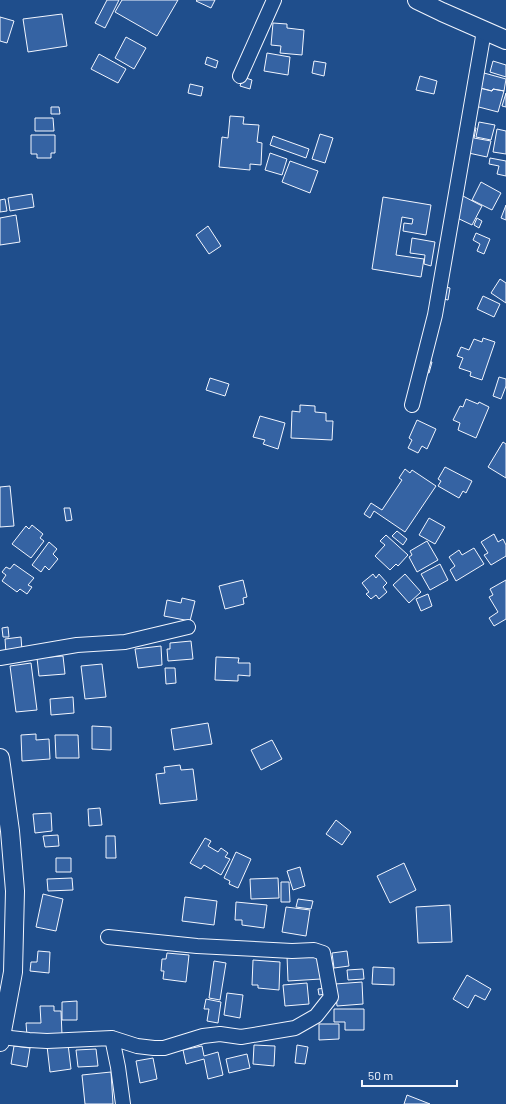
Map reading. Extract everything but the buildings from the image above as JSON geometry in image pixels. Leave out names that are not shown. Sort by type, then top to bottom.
[{"type":"main road","points":[[417,0],[506,40]]},
{"type":"main road","points":[[0,758],[10,831],[15,891],[13,972],[1,1040]]},
{"type":"street","points":[[240,76],[274,0]]},
{"type":"street","points":[[412,405],[435,315],[484,31]]},
{"type":"street","points":[[0,658],[77,645],[125,642],[188,627]]},
{"type":"street","points":[[1,1040],[112,1038],[137,1046],[164,1048],[203,1036],[220,1034],[241,1037],[296,1028],[316,1016],[331,997],[323,953],[314,950],[292,951],[197,946],[108,937]]},
{"type":"street","points":[[112,1038],[123,1104]]}]
